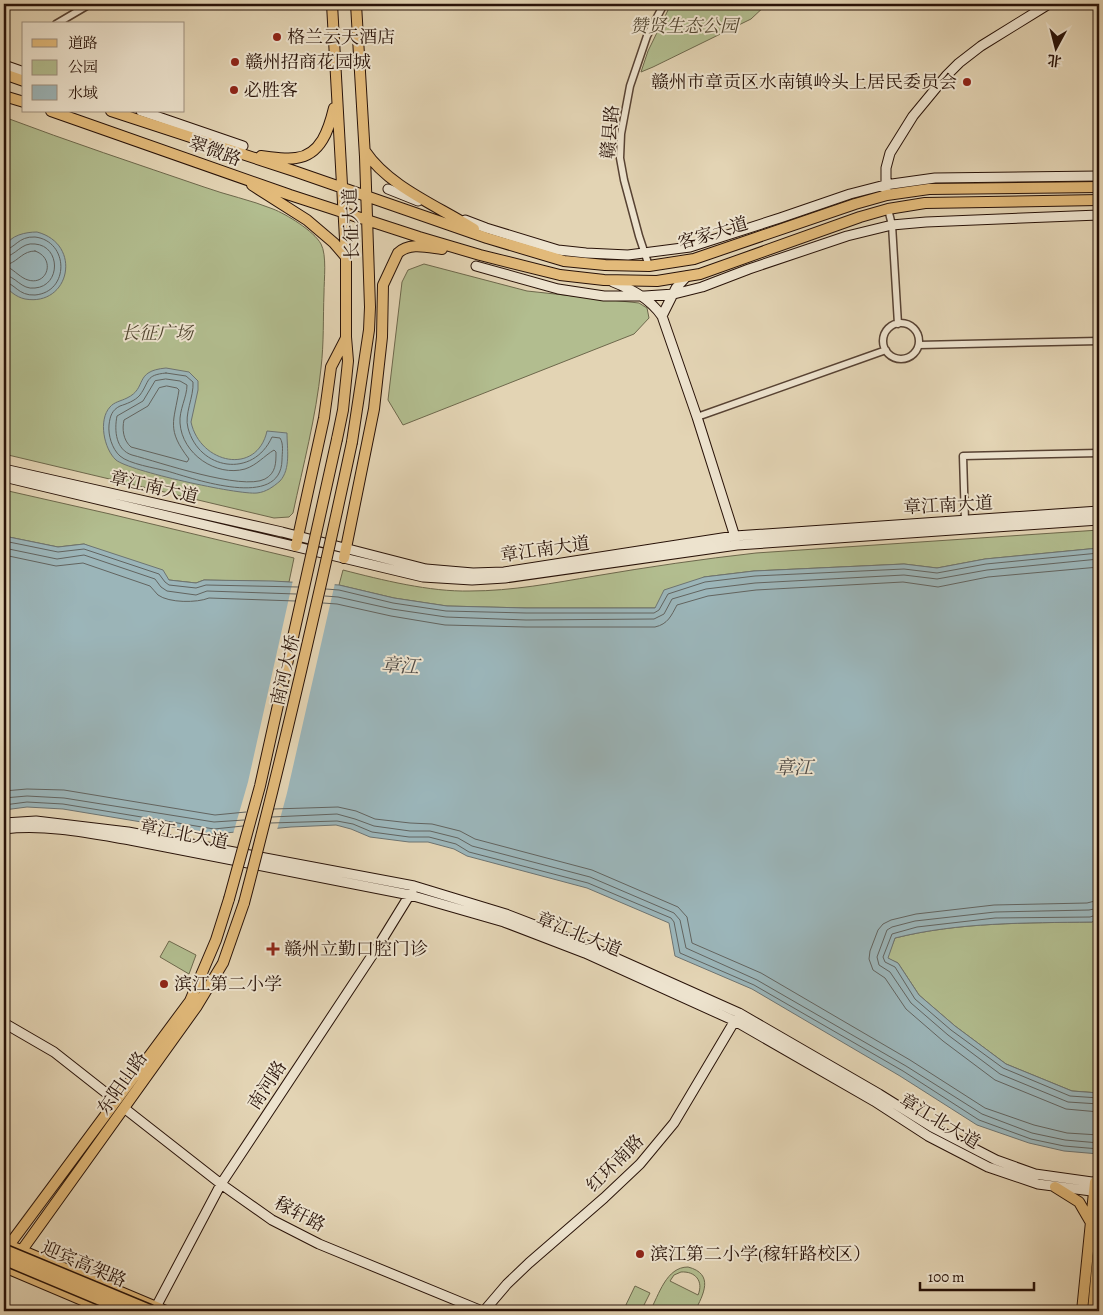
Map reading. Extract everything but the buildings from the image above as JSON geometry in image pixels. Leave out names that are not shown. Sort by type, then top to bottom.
[{"type":"highway","name":"迎宾高架路","points":[[5,1246],[158,1310]]},
{"type":"highway","name":"迎宾高架路","points":[[4,1266],[128,1311]]},
{"type":"main road","name":"长征大道","points":[[332,4],[344,212],[348,361],[337,439]]},
{"type":"main road","name":"长征大道","points":[[352,442],[369,330],[370,291],[356,4]]},
{"type":"main road","points":[[886,190],[886,168],[890,153],[914,116],[946,76],[981,46],[1049,4]]},
{"type":"main road","points":[[4,66],[22,71]]},
{"type":"main road","points":[[4,74],[22,80]]},
{"type":"main road","points":[[144,112],[242,150],[294,159],[310,154],[326,135],[336,95]]},
{"type":"main road","points":[[4,96],[22,101]]},
{"type":"main road","name":"翠微路","points":[[54,112],[367,220]]},
{"type":"main road","name":"翠微路","points":[[114,112],[242,150],[342,188]]},
{"type":"main road","points":[[364,151],[372,163],[386,175],[487,238]]},
{"type":"main road","points":[[238,176],[307,220],[334,243],[346,257]]},
{"type":"main road","points":[[388,189],[486,228],[558,250],[620,255],[690,247],[850,194],[886,190],[935,178],[1099,176]]},
{"type":"main road","name":"客家大道","points":[[342,188],[487,238],[564,261],[605,266],[649,266],[694,259],[855,204],[886,190],[1099,187]]},
{"type":"main road","name":"客家大道","points":[[367,220],[480,255],[560,275],[608,280],[657,281],[700,274],[860,217],[925,203],[1099,200]]},
{"type":"main road","points":[[476,266],[558,289],[604,296],[672,294],[702,287],[847,236],[892,225],[1099,215]]},
{"type":"main road","points":[[345,553],[372,424],[381,344],[383,285],[398,253],[410,246],[480,255]]},
{"type":"main road","points":[[662,316],[672,294],[687,276]]},
{"type":"main road","points":[[608,280],[627,287],[643,296],[654,305],[662,316],[697,417],[736,540]]},
{"type":"main road","points":[[370,291],[382,315]]},
{"type":"main road","points":[[296,546],[324,418],[331,367],[346,337]]},
{"type":"main road","points":[[363,373],[381,344]]},
{"type":"main road","name":"南河大桥","points":[[229,899],[260,786],[337,439]]},
{"type":"main road","name":"南河大桥","points":[[244,903],[277,778],[324,575],[352,442]]},
{"type":"main road","name":"章江南大道","points":[[4,469],[282,532],[423,577],[472,580],[560,571],[736,540],[1099,511]]},
{"type":"main road","name":"章江南大道","points":[[4,478],[296,546],[345,553]]},
{"type":"main road","name":"章江南大道","points":[[736,540],[1099,520]]},
{"type":"main road","name":"章江北大道","points":[[4,823],[36,821],[128,832],[414,886],[506,914],[589,946],[737,1017],[879,1094],[932,1127],[996,1160],[1035,1174],[1097,1187]]},
{"type":"main road","name":"章江北大道","points":[[4,829],[35,828],[86,832],[410,895],[504,922],[576,949],[737,1017],[928,1136],[972,1160],[1021,1180],[1055,1187],[1097,1187]]},
{"type":"main road","name":"南河路","points":[[158,1310],[221,1184],[410,895],[414,886]]},
{"type":"main road","name":"东阳山路","points":[[5,1246],[190,1001],[216,940],[229,899]]},
{"type":"main road","name":"东阳山路","points":[[4,1266],[22,1250],[197,1006],[223,963],[244,903]]},
{"type":"main road","name":"红环南路","points":[[483,1311],[528,1263],[604,1198],[640,1164],[674,1123],[737,1017]]},
{"type":"main road","points":[[4,1024],[54,1052],[115,1100]]},
{"type":"main road","name":"稼轩路","points":[[124,1108],[221,1184],[272,1220],[319,1244],[483,1311]]},
{"type":"main road","points":[[1055,1187],[1079,1202],[1091,1224]]},
{"type":"main road","points":[[1082,1311],[1091,1224],[1097,1187]]},
{"type":"main road","points":[[1092,1311],[1099,1244]]},
{"type":"main road","points":[[5,1246],[22,1250],[158,1310]]},
{"type":"main road","points":[[4,1266],[108,1311]]},
{"type":"street","points":[[59,22],[90,4]]},
{"type":"street","name":"赣县路","points":[[649,266],[624,180],[620,158],[621,134],[630,86],[646,36],[664,4]]},
{"type":"street","points":[[888,210],[892,225],[898,324]]},
{"type":"street","points":[[905,324],[913,328],[918,336],[918,345],[914,353],[901,359],[892,357],[886,350],[883,342],[885,333],[892,326],[905,324]]},
{"type":"street","points":[[918,345],[1099,341]]},
{"type":"street","points":[[697,417],[886,350]]},
{"type":"street","points":[[965,521],[963,456],[1099,453]]},
{"type":"green space","name":"赞贤生态公园","points":[[671,4],[767,4],[751,19],[641,72],[648,51]]},
{"type":"green space","name":"长征广场","points":[[4,117],[212,190],[273,209],[299,224],[321,244],[325,261],[321,368],[309,441],[293,513],[289,517],[274,518],[4,454]]},
{"type":"green space","points":[[424,264],[527,291],[639,303],[647,308],[649,318],[634,334],[403,425],[388,400],[402,282],[408,270]]},
{"type":"green space","points":[[4,490],[294,558],[289,582],[204,580],[196,583],[169,580],[84,544],[58,547],[4,536]]},
{"type":"green space","points":[[1099,530],[1099,548],[985,559],[937,568],[904,564],[754,571],[704,577],[655,608],[447,606],[394,598],[339,585],[343,570],[439,590],[501,590],[675,563],[756,553]]},
{"type":"green space","points":[[1099,918],[1099,1093],[1072,1091],[1006,1064],[955,1026],[919,995],[898,963],[887,958],[895,938],[919,933],[993,924],[1092,922]]},
{"type":"green space","points":[[169,941],[196,955],[189,974],[160,957]]},
{"type":"green space","points":[[688,1267],[696,1270],[702,1275],[704,1280],[705,1286],[695,1311],[650,1311],[664,1283],[680,1268]],"holes":[[[686,1272],[694,1275],[699,1281],[700,1290],[698,1295],[670,1281],[674,1275]]]},
{"type":"green space","points":[[635,1286],[650,1293],[641,1311],[623,1311]]},
{"type":"water","points":[[37,232],[52,239],[61,249],[65,261],[65,273],[61,284],[52,294],[40,299],[25,299],[13,293],[4,284],[4,250],[7,243],[14,237]]},
{"type":"water","points":[[166,368],[189,372],[198,381],[198,390],[191,422],[196,436],[205,447],[216,455],[229,459],[241,459],[252,454],[261,445],[267,431],[287,433],[286,471],[280,481],[263,492],[246,493],[161,476],[125,465],[116,460],[108,449],[104,434],[103,427],[106,413],[114,404],[133,394],[149,373]]},
{"type":"water","name":"章江","points":[[4,536],[58,547],[84,544],[163,570],[169,580],[196,583],[204,580],[273,581],[339,585],[394,598],[447,606],[526,608],[655,608],[664,590],[704,577],[754,571],[904,564],[937,568],[985,559],[1099,548],[1099,918],[1092,922],[993,924],[919,933],[895,938],[888,958],[898,963],[919,995],[955,1026],[1006,1064],[1072,1091],[1099,1093],[1099,1154],[1064,1151],[1029,1143],[977,1125],[900,1076],[752,989],[675,956],[669,923],[587,888],[467,856],[454,849],[428,842],[409,842],[370,837],[336,825],[214,834],[63,809],[27,807],[4,810]]},
{"type":"pier","points":[[293,580],[335,583],[287,793],[277,830],[233,834],[248,782]]},
{"type":"place","name":"格兰云天酒店","points":[[277,37]]},
{"type":"place","name":"赣州招商花园城","points":[[235,62]]},
{"type":"place","name":"赣州市章贡区水南镇岭头上居民委员会","points":[[967,82]]},
{"type":"place","name":"必胜客","points":[[234,90]]},
{"type":"place","name":"赣州立勤口腔门诊","points":[[273,949]]},
{"type":"place","name":"滨江第二小学","points":[[164,984]]},
{"type":"place","name":"滨江第二小学(稼轩路校区）","points":[[640,1254]]}]
